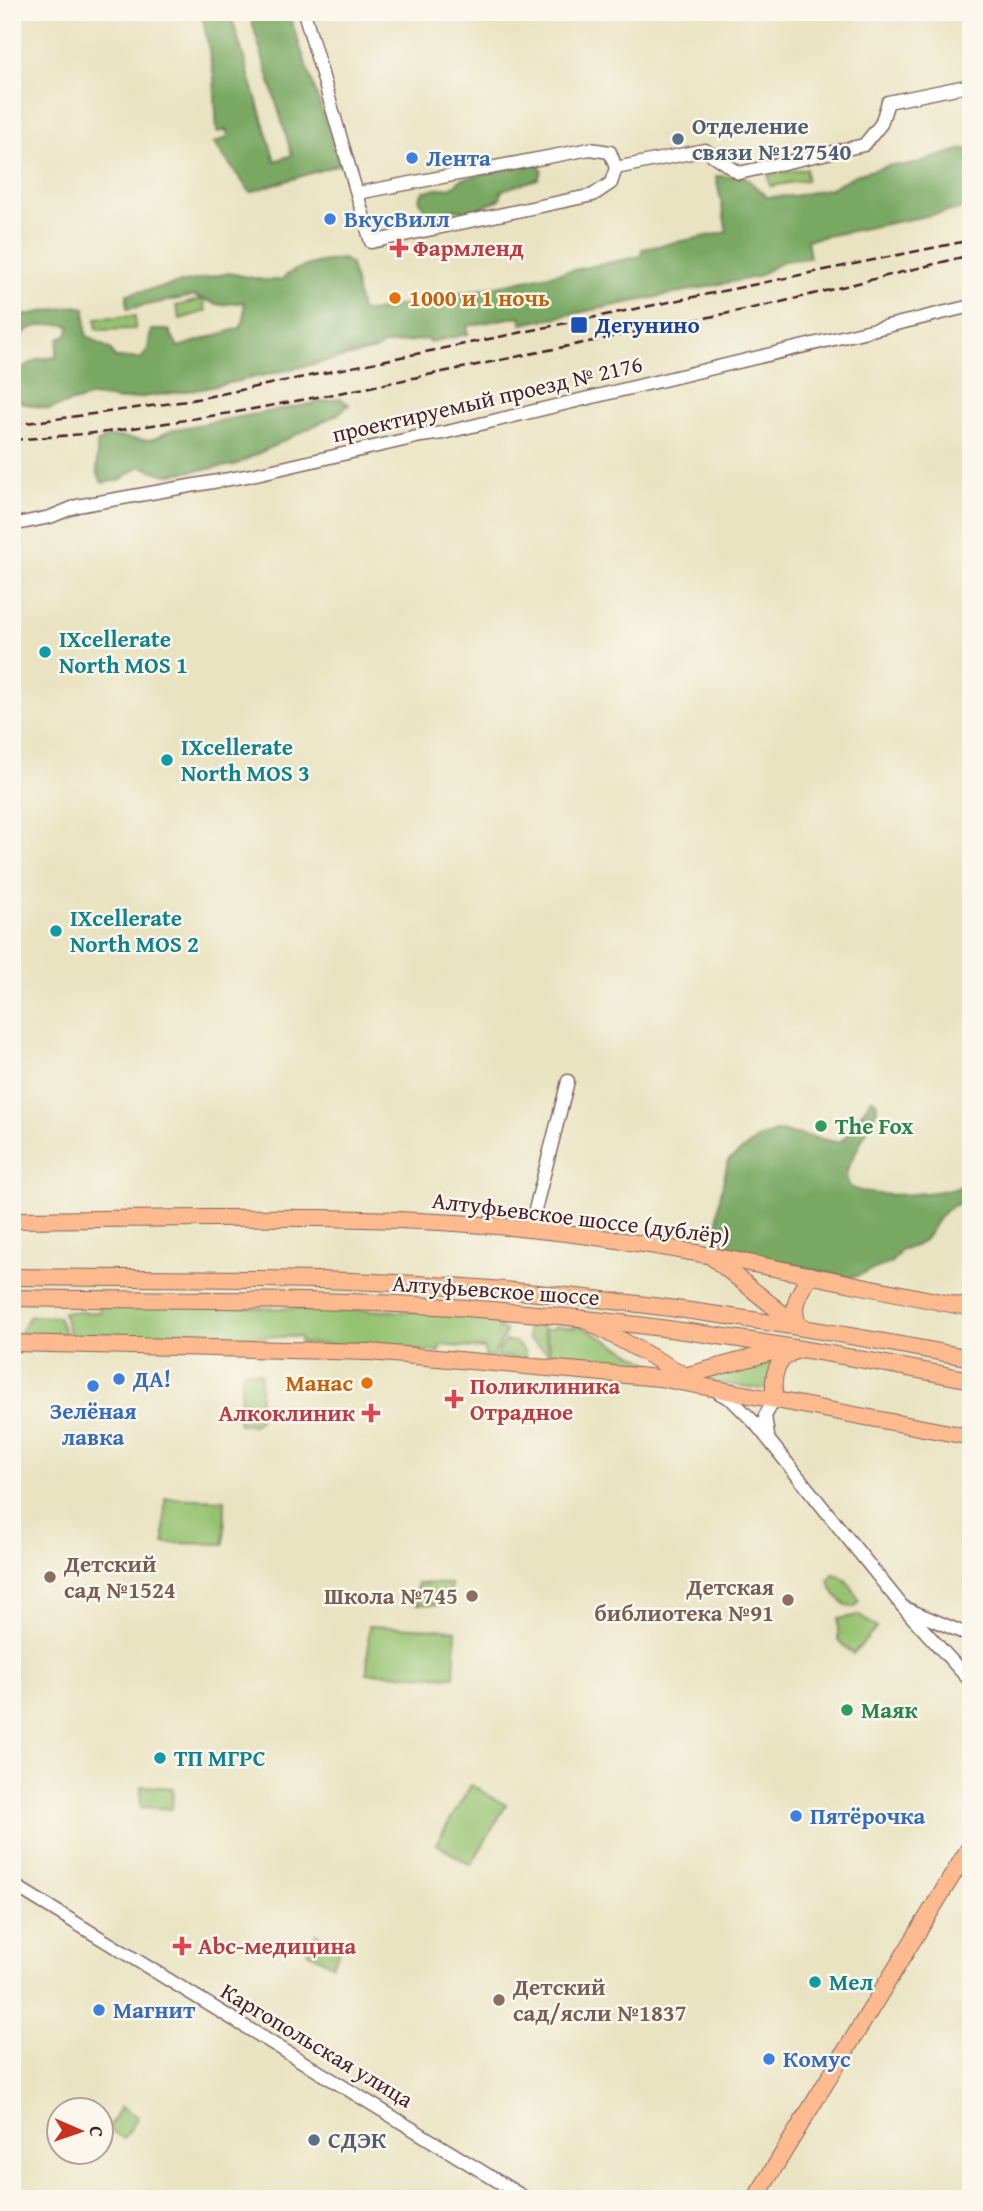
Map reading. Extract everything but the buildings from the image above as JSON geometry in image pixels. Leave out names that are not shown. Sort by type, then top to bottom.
[{"type":"main road","name":"Алтуфьевское шоссе (дублёр)","points":[[12,1220],[338,1218],[421,1220],[530,1229],[710,1255],[971,1308]]},
{"type":"main road","points":[[710,1255],[775,1310],[799,1326]]},
{"type":"main road","points":[[799,1326],[794,1316],[794,1302],[810,1275]]},
{"type":"main road","name":"Алтуфьевское шоссе","points":[[12,1277],[461,1286],[649,1303],[799,1326],[971,1358]]},
{"type":"main road","name":"Алтуфьевское шоссе","points":[[12,1298],[420,1306],[582,1318],[674,1328],[804,1348],[971,1380]]},
{"type":"main road","points":[[582,1318],[687,1377],[710,1387]]},
{"type":"main road","points":[[12,1343],[370,1352],[668,1379],[971,1437]]},
{"type":"main road","points":[[668,1379],[687,1377],[771,1351],[804,1348]]},
{"type":"main road","points":[[775,1398],[774,1375],[779,1363],[793,1352],[804,1348]]},
{"type":"main road","points":[[755,2199],[971,1846]]},
{"type":"street","points":[[304,12],[371,242],[593,195],[611,183],[616,168],[610,152],[590,149],[358,194]]},
{"type":"street","points":[[616,168],[705,150],[739,173],[864,145],[881,124],[888,103],[971,85]]},
{"type":"street","name":"проектируемый проезд № 2176","points":[[12,525],[50,517],[77,506],[239,478],[443,433],[971,306]]},
{"type":"street","points":[[530,1229],[568,1081]]},
{"type":"street","points":[[710,1387],[732,1400],[771,1442],[903,1607],[971,1682]]},
{"type":"street","points":[[771,1442],[765,1421],[775,1398]]},
{"type":"street","points":[[903,1607],[971,1636]]},
{"type":"street","points":[[971,1653],[965,1668],[971,1682]]},
{"type":"street","name":"Каргопольская улица","points":[[12,1884],[527,2199]]},
{"type":"green space","points":[[211,12],[230,12],[275,161],[292,155],[249,12],[285,12],[290,17],[340,164],[250,192],[214,143],[228,137],[227,130],[217,132],[214,77],[203,19]]},
{"type":"green space","points":[[971,149],[971,207],[807,240],[810,258],[784,261],[756,277],[522,324],[520,316],[467,326],[468,334],[429,342],[428,339],[384,345],[376,350],[202,389],[121,400],[93,396],[49,409],[22,403],[12,391],[12,365],[23,368],[38,359],[56,357],[59,339],[67,335],[70,326],[54,324],[35,327],[12,342],[12,317],[76,306],[85,308],[86,335],[111,350],[115,358],[142,358],[148,349],[151,330],[169,330],[178,347],[240,328],[244,320],[244,302],[220,305],[193,296],[127,309],[127,294],[229,273],[263,280],[281,280],[302,267],[343,259],[351,264],[361,310],[371,312],[641,256],[642,249],[727,232],[716,176],[745,177],[767,197],[794,196],[831,188],[855,175],[891,165],[910,165]]},
{"type":"green space","points":[[537,163],[542,170],[538,179],[502,190],[500,199],[473,212],[454,209],[435,214],[425,211],[419,198],[424,191],[452,187],[462,179]]},
{"type":"green space","points":[[806,169],[807,180],[770,186],[768,175]]},
{"type":"green space","points":[[203,299],[206,311],[180,319],[176,306]]},
{"type":"green space","points":[[135,316],[135,329],[97,330],[96,318]]},
{"type":"green space","points":[[341,398],[349,405],[338,414],[235,465],[166,475],[140,466],[120,480],[102,483],[97,471],[97,443],[104,439],[153,439],[174,430]]},
{"type":"green space","points":[[871,1099],[876,1101],[877,1110],[848,1167],[846,1176],[849,1186],[860,1191],[891,1195],[927,1193],[970,1183],[971,1200],[946,1211],[923,1241],[902,1249],[891,1263],[851,1278],[731,1252],[724,1242],[718,1220],[728,1161],[760,1137],[780,1131],[837,1142],[843,1140]]},
{"type":"green space","points":[[100,1304],[482,1313],[482,1319],[507,1322],[498,1329],[506,1331],[494,1357],[485,1356],[485,1349],[440,1345],[439,1352],[301,1343],[299,1337],[234,1336],[234,1342],[71,1339],[63,1312],[100,1312]]},
{"type":"green space","points":[[30,1316],[58,1317],[67,1338],[17,1337]]},
{"type":"green space","points":[[575,1323],[655,1366],[656,1370],[554,1362],[545,1329],[553,1329],[554,1326],[575,1328]]},
{"type":"green space","points":[[528,1324],[542,1325],[549,1353],[528,1339]]},
{"type":"green space","points":[[506,1341],[515,1342],[525,1352],[525,1359],[498,1357],[499,1349]]},
{"type":"green space","points":[[777,1354],[767,1390],[705,1381],[703,1377]]},
{"type":"green space","points":[[245,1370],[261,1373],[259,1421],[254,1425],[239,1424],[242,1374]]},
{"type":"green space","points":[[165,1498],[225,1500],[224,1544],[164,1543]]},
{"type":"green space","points":[[833,1574],[841,1577],[852,1588],[859,1602],[854,1607],[842,1602],[832,1589],[829,1580]]},
{"type":"green space","points":[[417,1583],[451,1584],[450,1605],[416,1604]]},
{"type":"green space","points":[[859,1615],[877,1628],[853,1654],[838,1640],[838,1619]]},
{"type":"green space","points":[[369,1626],[456,1630],[454,1677],[367,1673]]},
{"type":"green space","points":[[471,1785],[506,1805],[471,1865],[436,1844]]},
{"type":"green space","points":[[141,1786],[173,1788],[172,1809],[140,1807]]},
{"type":"green space","points":[[316,1934],[341,1947],[332,1965],[307,1951]]},
{"type":"green space","points":[[121,2107],[138,2117],[124,2139],[116,2134],[116,2115]]},
{"type":"railway","points":[[12,425],[187,401],[971,240]]},
{"type":"railway","points":[[12,440],[107,432],[237,412],[365,388],[777,303],[971,255]]},
{"type":"place","name":"Отделение связи №127540","points":[[678,139]]},
{"type":"place","name":"Лента","points":[[412,158]]},
{"type":"place","name":"ВкусВилл","points":[[330,219]]},
{"type":"place","name":"Фармленд","points":[[399,248]]},
{"type":"place","name":"1000 и 1 ночь","points":[[395,298]]},
{"type":"place","name":"Дегунино","points":[[579,325]]},
{"type":"place","name":"IXcellerate North MOS 1","points":[[45,652]]},
{"type":"place","name":"IXcellerate North MOS 3","points":[[167,760]]},
{"type":"place","name":"IXcellerate North MOS 2","points":[[56,931]]},
{"type":"place","name":"The Fox","points":[[821,1126]]},
{"type":"place","name":"ДА!","points":[[119,1379]]},
{"type":"place","name":"Манас","points":[[367,1383]]},
{"type":"place","name":"Зелёная лавка","points":[[93,1386]]},
{"type":"place","name":"Поликлиника Отрадное","points":[[454,1399]]},
{"type":"place","name":"Алкоклиник","points":[[371,1413]]},
{"type":"place","name":"Детский сад №1524","points":[[50,1577]]},
{"type":"place","name":"Школа №745","points":[[472,1596]]},
{"type":"place","name":"Детская библиотека №91","points":[[788,1600]]},
{"type":"place","name":"Маяк","points":[[847,1710]]},
{"type":"place","name":"ТП МГРС","points":[[160,1758]]},
{"type":"place","name":"Пятёрочка","points":[[796,1816]]},
{"type":"place","name":"Abc-медицина","points":[[182,1946]]},
{"type":"place","name":"Мел","points":[[815,1982]]},
{"type":"place","name":"Детский сад/ясли №1837","points":[[499,2000]]},
{"type":"place","name":"Магнит","points":[[99,2010]]},
{"type":"place","name":"Комус","points":[[769,2059]]},
{"type":"place","name":"СДЭК","points":[[314,2140]]}]
